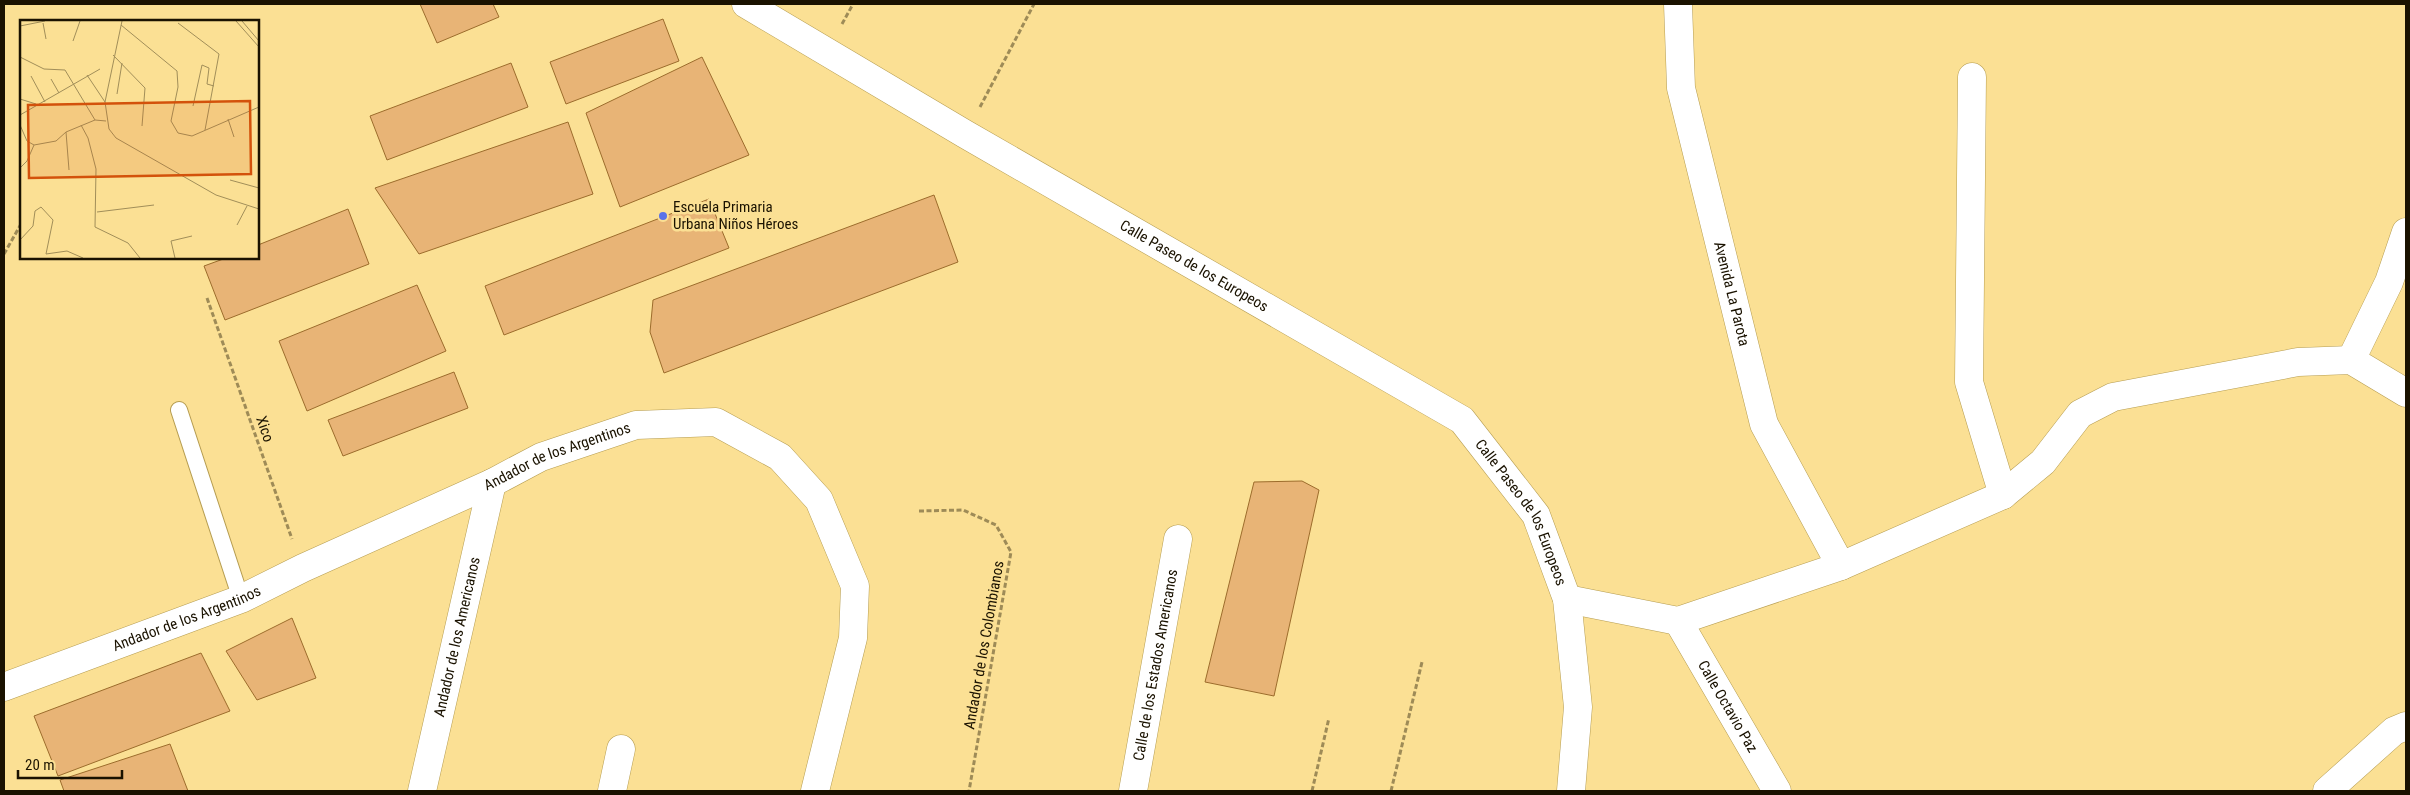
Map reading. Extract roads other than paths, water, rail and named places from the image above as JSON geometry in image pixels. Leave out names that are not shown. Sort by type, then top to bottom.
[{"type":"street","name":"Calle Paseo de los Europeos","points":[[746,4],[966,134],[1462,420],[1536,514],[1567,599],[1578,707],[1571,791]]},
{"type":"street","name":"Avenida La Parota","points":[[1678,4],[1681,88],[1764,424],[1841,566]]},
{"type":"street","points":[[1972,77],[1969,382],[2002,495]]},
{"type":"street","points":[[2351,360],[2389,282],[2406,232]]},
{"type":"street","points":[[1567,599],[1678,621],[1841,566],[2002,495],[2043,462],[2080,414],[2113,397],[2298,362],[2351,360],[2406,393]]},
{"type":"street","name":"Andador de los Argentinos","points":[[4,687],[241,599],[303,568],[492,483],[541,457],[636,425],[716,422],[780,457],[820,500],[855,586],[854,638],[815,791]]},
{"type":"street","name":"Andador de los Americanos","points":[[422,791],[492,483]]},
{"type":"street","name":"Calle de los Estados Americanos","points":[[1133,791],[1178,539]]},
{"type":"street","name":"Calle Octavio Paz","points":[[1678,621],[1777,791]]},
{"type":"street","points":[[2327,791],[2394,731],[2406,726]]},
{"type":"street","points":[[612,791],[621,748]]},
{"type":"lane","points":[[179,410],[241,599]]},
{"type":"place","name":"Escuela Primaria Urbana Niños Héroes","points":[[663,216]]}]
